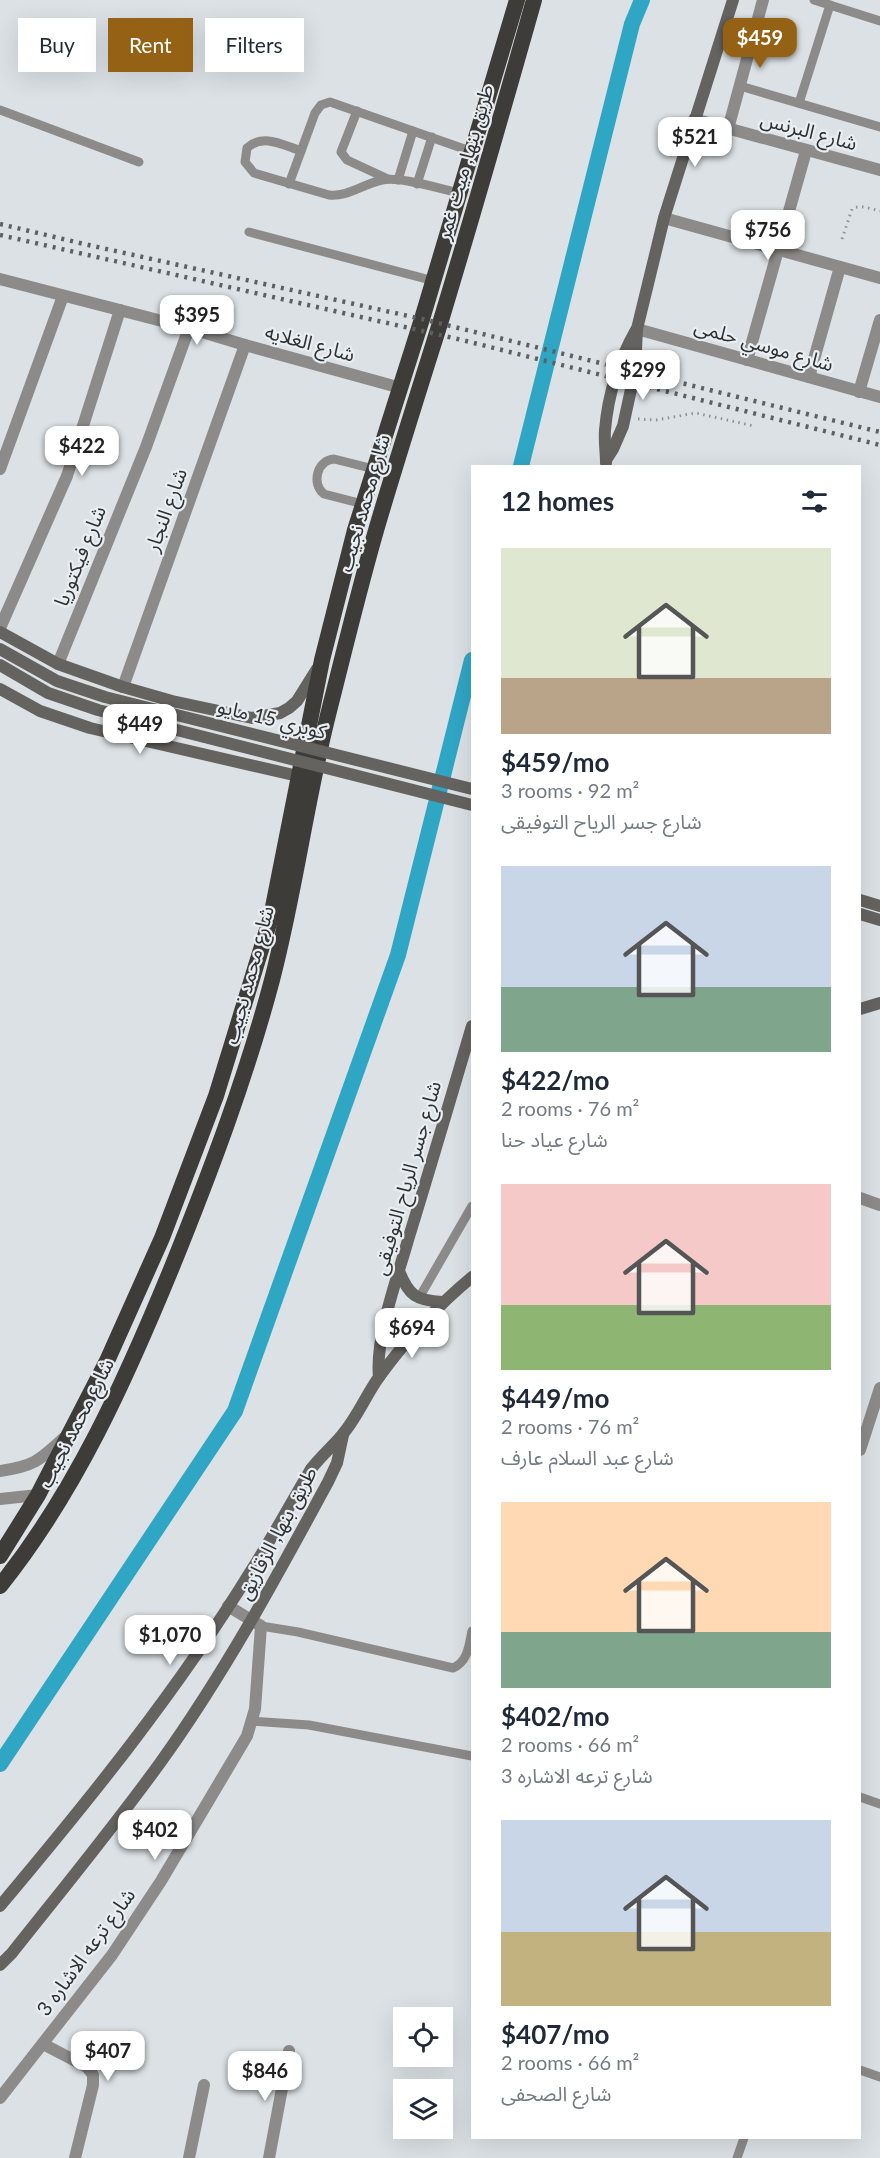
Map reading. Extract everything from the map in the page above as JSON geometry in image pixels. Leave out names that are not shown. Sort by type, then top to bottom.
[{"type":"highway","name":"طريق بنها, ميت غمر","points":[[435,335],[481,155],[517,0]]},
{"type":"highway","name":"طريق بنها, ميت غمر","points":[[417,330],[460,193],[481,155],[534,0]]},
{"type":"highway","name":"شارع محمد نجيب","points":[[0,1556],[38,1495],[131,1310],[162,1238],[216,1096],[271,917],[322,660],[363,504],[401,388],[417,330]]},
{"type":"highway","name":"شارع محمد نجيب","points":[[0,1586],[27,1553],[66,1493],[110,1407],[149,1322],[236,1101],[272,981],[322,739],[382,510],[435,335]]},
{"type":"highway","points":[[363,504],[382,510]]},
{"type":"highway","points":[[216,1096],[227,1102],[236,1101]]},
{"type":"highway","points":[[203,1128],[218,1131],[222,1139]]},
{"type":"main road","points":[[606,463],[619,438],[625,415],[635,371],[637,329],[664,218],[733,0]]},
{"type":"main road","points":[[606,463],[604,432],[615,379],[624,354],[637,329]]},
{"type":"main road","points":[[0,630],[58,664],[123,687],[172,701],[252,718],[280,713],[297,700],[322,660]]},
{"type":"main road","name":"كوبري 15 مايو","points":[[0,649],[57,681],[105,697],[471,789]]},
{"type":"main road","name":"كوبري 15 مايو","points":[[0,665],[48,693],[98,710],[471,805]]},
{"type":"main road","points":[[0,689],[40,711],[90,728],[298,776]]},
{"type":"main road","points":[[861,900],[880,906]]},
{"type":"main road","points":[[861,914],[880,920]]},
{"type":"main road","points":[[861,1009],[880,1003]]},
{"type":"main road","name":"شارع جسر الرياح التوفيقى","points":[[379,1377],[377,1363],[380,1343],[399,1271],[471,1029]]},
{"type":"main road","points":[[399,1271],[411,1293],[419,1298],[442,1302]]},
{"type":"main road","name":"طريق بنها, الزقازيق","points":[[0,1906],[55,1841],[142,1730],[251,1572],[311,1469],[343,1434],[379,1377],[442,1302],[471,1278]]},
{"type":"main road","name":"طريق بنها, الزقازيق","points":[[0,1965],[107,1833],[257,1623],[337,1463],[343,1434]]},
{"type":"street","points":[[728,129],[764,0]]},
{"type":"street","name":"شارع البرنس","points":[[694,119],[880,170]]},
{"type":"street","points":[[747,360],[806,151]]},
{"type":"street","points":[[664,218],[880,278]]},
{"type":"street","points":[[810,377],[840,267]]},
{"type":"street","name":"شارع الغلايه","points":[[0,279],[189,328],[401,388]]},
{"type":"street","points":[[0,469],[63,296]]},
{"type":"street","points":[[0,630],[67,476],[120,310]]},
{"type":"street","points":[[859,392],[880,320]]},
{"type":"street","name":"شارع فيكتوريا","points":[[58,664],[146,447],[189,328]]},
{"type":"street","name":"شارع موسي حلمى","points":[[637,329],[880,398]]},
{"type":"street","name":"شارع النجار","points":[[123,687],[245,345]]},
{"type":"street","points":[[861,1198],[880,1205]]},
{"type":"street","points":[[861,1447],[880,1388]]},
{"type":"street","points":[[0,1471],[22,1468],[35,1463],[69,1433]]},
{"type":"street","points":[[0,1499],[38,1495]]},
{"type":"street","points":[[228,1606],[257,1623]]},
{"type":"street","name":"شارع ترعه الاشاره 3","points":[[0,2098],[112,1955],[161,1881],[247,1736],[252,1721],[257,1623]]},
{"type":"street","points":[[43,2044],[87,2067],[93,2075],[93,2085],[75,2158]]},
{"type":"street","points":[[269,2158],[290,2051]]},
{"type":"street","points":[[189,2158],[204,2085]]},
{"type":"lane","points":[[814,0],[880,21]]},
{"type":"lane","points":[[799,103],[830,5]]},
{"type":"lane","points":[[740,86],[879,124]]},
{"type":"lane","points":[[289,184],[315,113],[321,105],[330,102],[481,155]]},
{"type":"lane","points":[[0,110],[139,162]]},
{"type":"lane","points":[[357,111],[341,152],[347,160],[393,180],[460,193]]},
{"type":"lane","points":[[393,180],[413,130]]},
{"type":"lane","points":[[417,184],[432,137]]},
{"type":"lane","points":[[301,151],[267,140],[252,143],[247,148],[245,162],[254,173],[334,196],[393,180]]},
{"type":"lane","points":[[249,232],[434,281]]},
{"type":"lane","points":[[363,504],[324,494],[319,490],[317,479],[319,469],[327,459],[333,459],[374,469]]},
{"type":"lane","points":[[419,1298],[471,1208]]},
{"type":"lane","points":[[257,1623],[453,1668],[464,1660],[471,1635]]},
{"type":"lane","points":[[252,1721],[309,1725],[471,1756]]},
{"type":"lane","points":[[861,1797],[880,1804]]},
{"type":"lane","points":[[861,2070],[880,2077]]},
{"type":"lane","points":[[737,2158],[744,2139]]},
{"type":"path","points":[[842,239],[852,209],[856,206],[880,211]]},
{"type":"path","points":[[625,415],[656,420],[696,413],[754,426]]},
{"type":"waterway","points":[[521,465],[632,24],[642,0]]},
{"type":"waterway","points":[[0,1764],[235,1411],[398,955],[471,664]]},
{"type":"railway","points":[[0,224],[422,319],[880,432]]},
{"type":"railway","points":[[0,235],[462,340],[880,445]]}]
